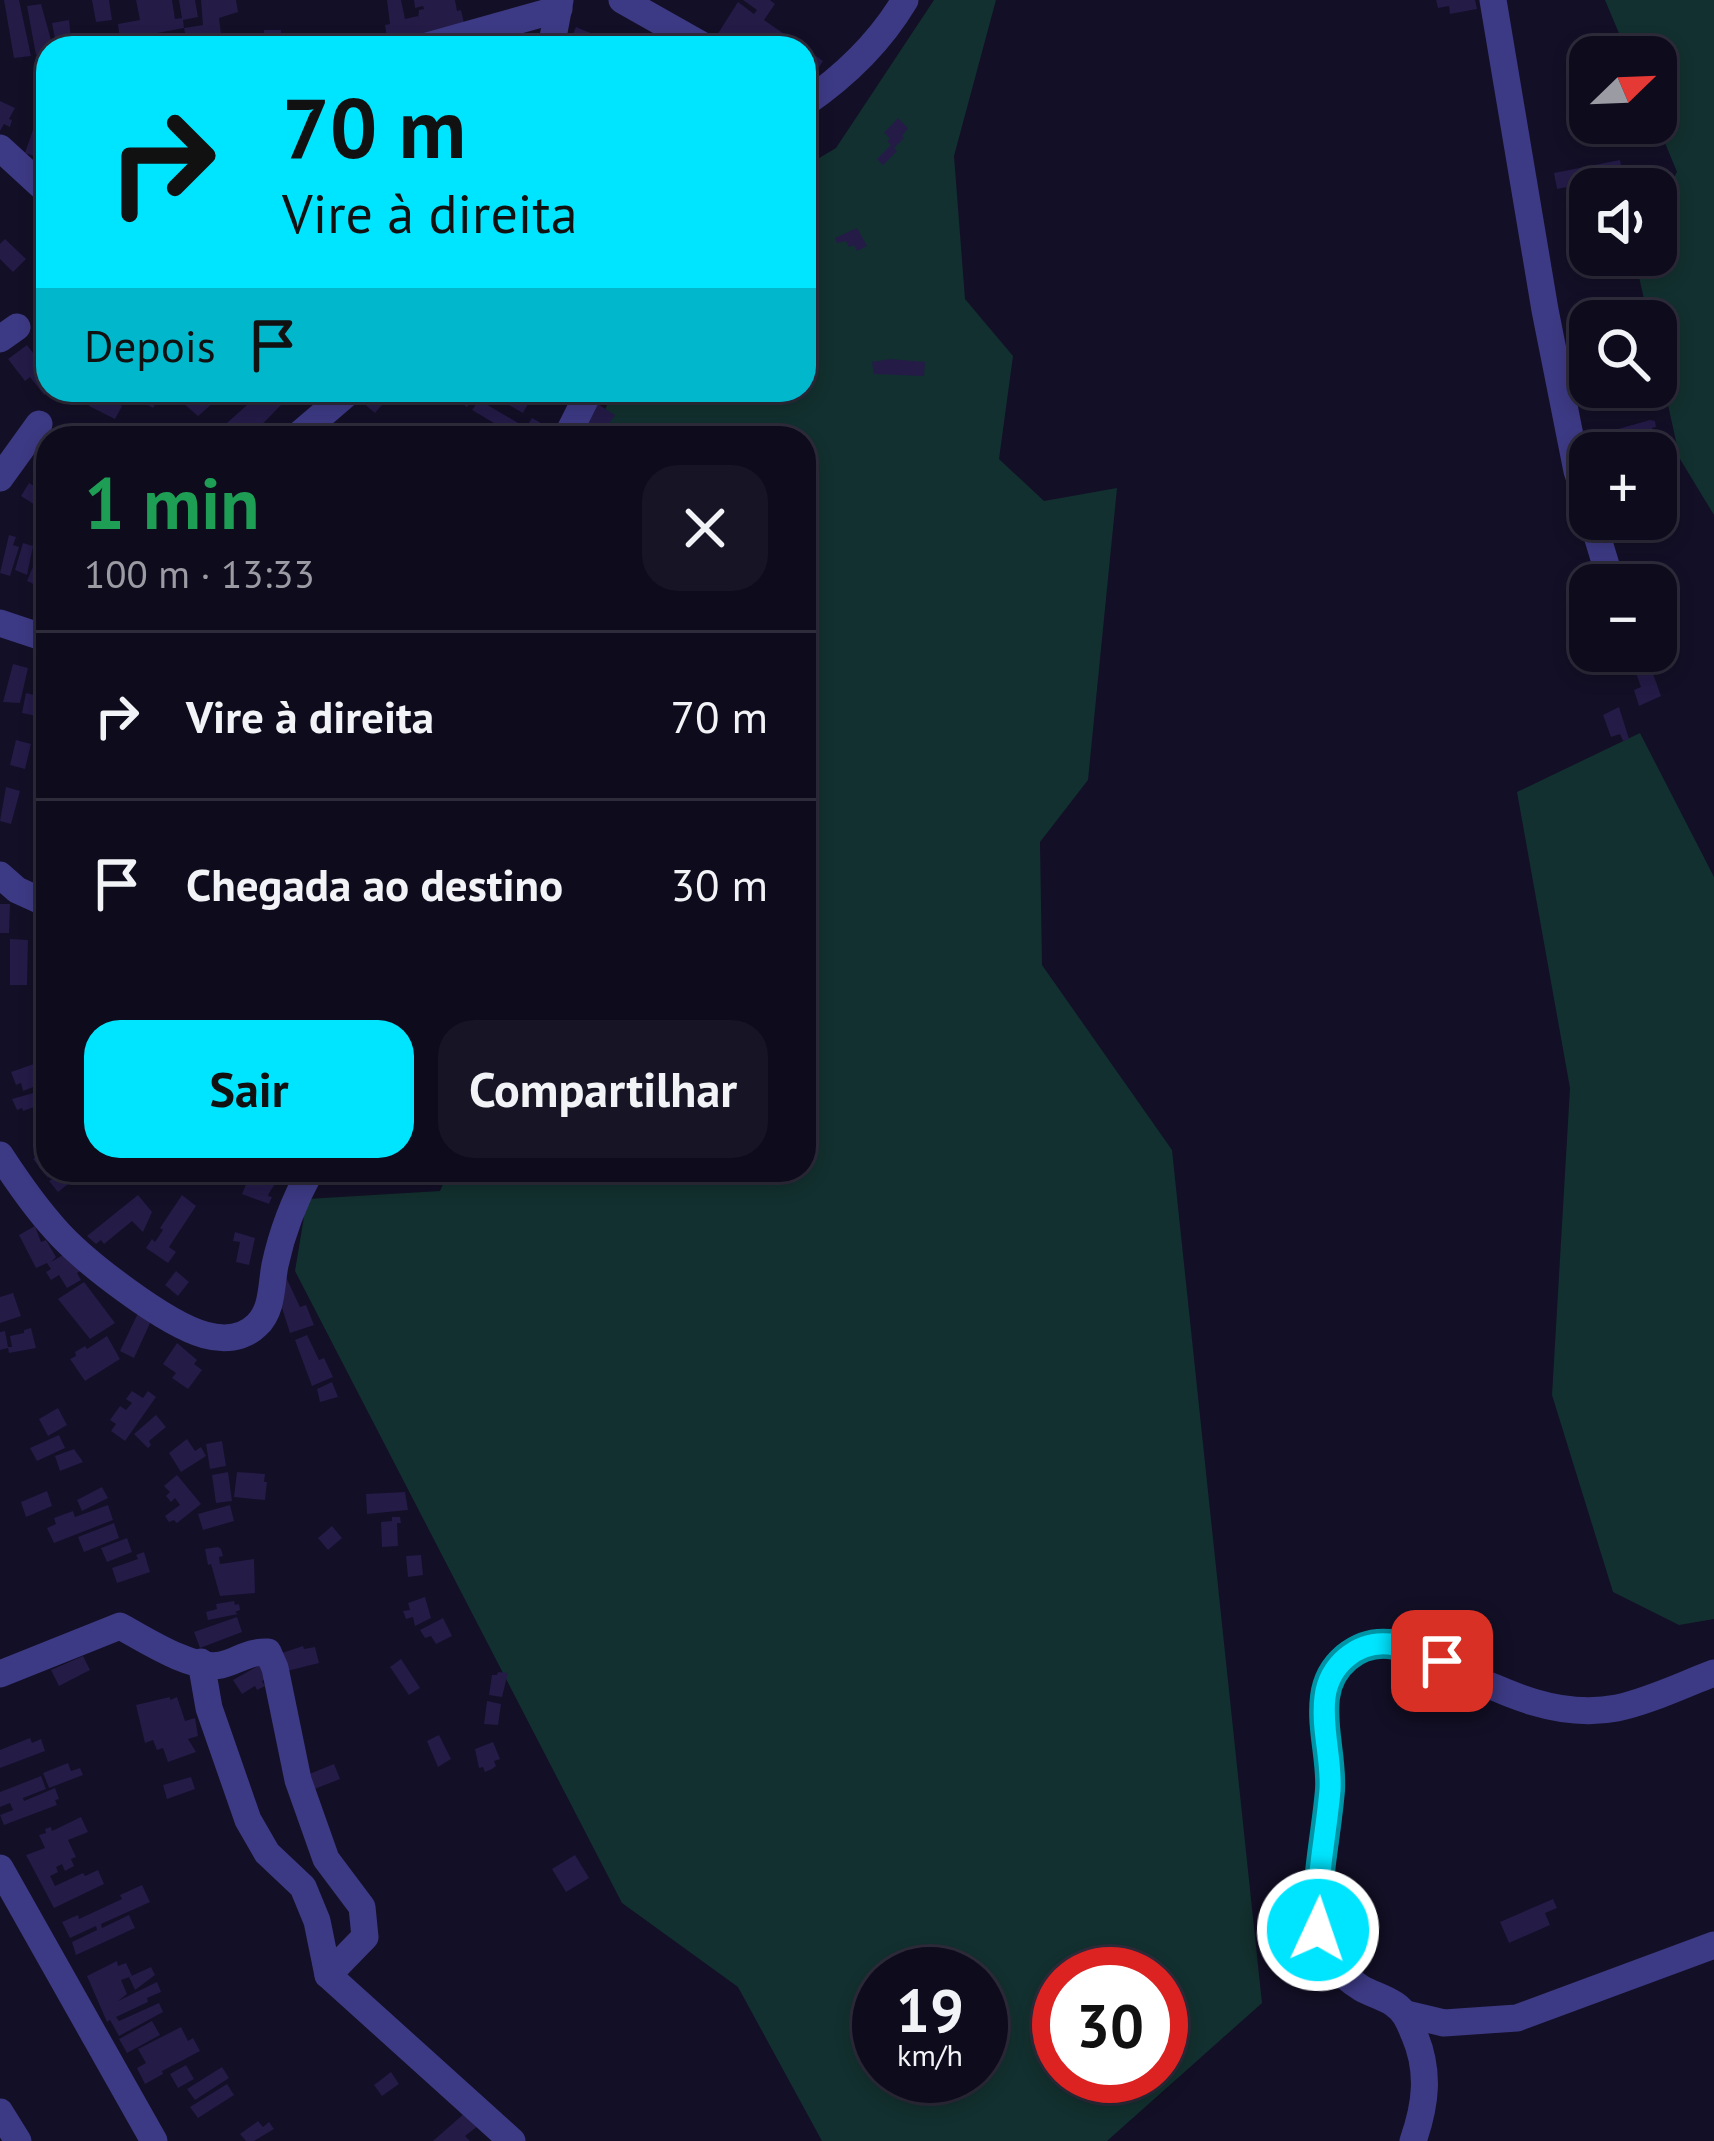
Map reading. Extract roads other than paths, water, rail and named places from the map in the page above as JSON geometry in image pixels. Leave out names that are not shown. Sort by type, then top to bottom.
[{"type":"street","points":[[622,0],[654,7],[691,36]]},
{"type":"street","points":[[816,95],[877,41],[905,0]]},
{"type":"street","points":[[1493,0],[1569,432]]},
{"type":"street","points":[[458,36],[559,4],[553,36]]},
{"type":"street","points":[[0,148],[36,181]]},
{"type":"street","points":[[306,426],[327,402]]},
{"type":"street","points":[[0,478],[36,428]]},
{"type":"street","points":[[0,623],[36,635]]},
{"type":"street","points":[[0,875],[36,899]]},
{"type":"street","points":[[0,1155],[57,1232],[101,1271],[165,1315],[203,1335],[226,1339],[245,1335],[261,1322],[270,1301],[275,1264],[304,1182]]},
{"type":"street","points":[[0,1674],[120,1626],[173,1655],[217,1666],[253,1651],[268,1652],[298,1780],[326,1859],[362,1907],[365,1937],[328,1976]]},
{"type":"street","points":[[1413,2141],[1426,2090],[1424,2064],[1406,2014],[1342,1973],[1328,1957],[1318,1930],[1316,1902],[1330,1784],[1324,1696],[1336,1666],[1366,1646],[1404,1646],[1534,1704],[1569,1711],[1616,1708],[1714,1673]]},
{"type":"street","points":[[201,1662],[209,1708],[248,1820],[267,1853],[302,1887],[317,1921],[328,1976],[512,2141]]},
{"type":"street","points":[[0,1868],[154,2141]]},
{"type":"street","points":[[1406,2014],[1444,2023],[1517,2018],[1714,1946]]},
{"type":"street","points":[[0,2112],[18,2141]]}]
